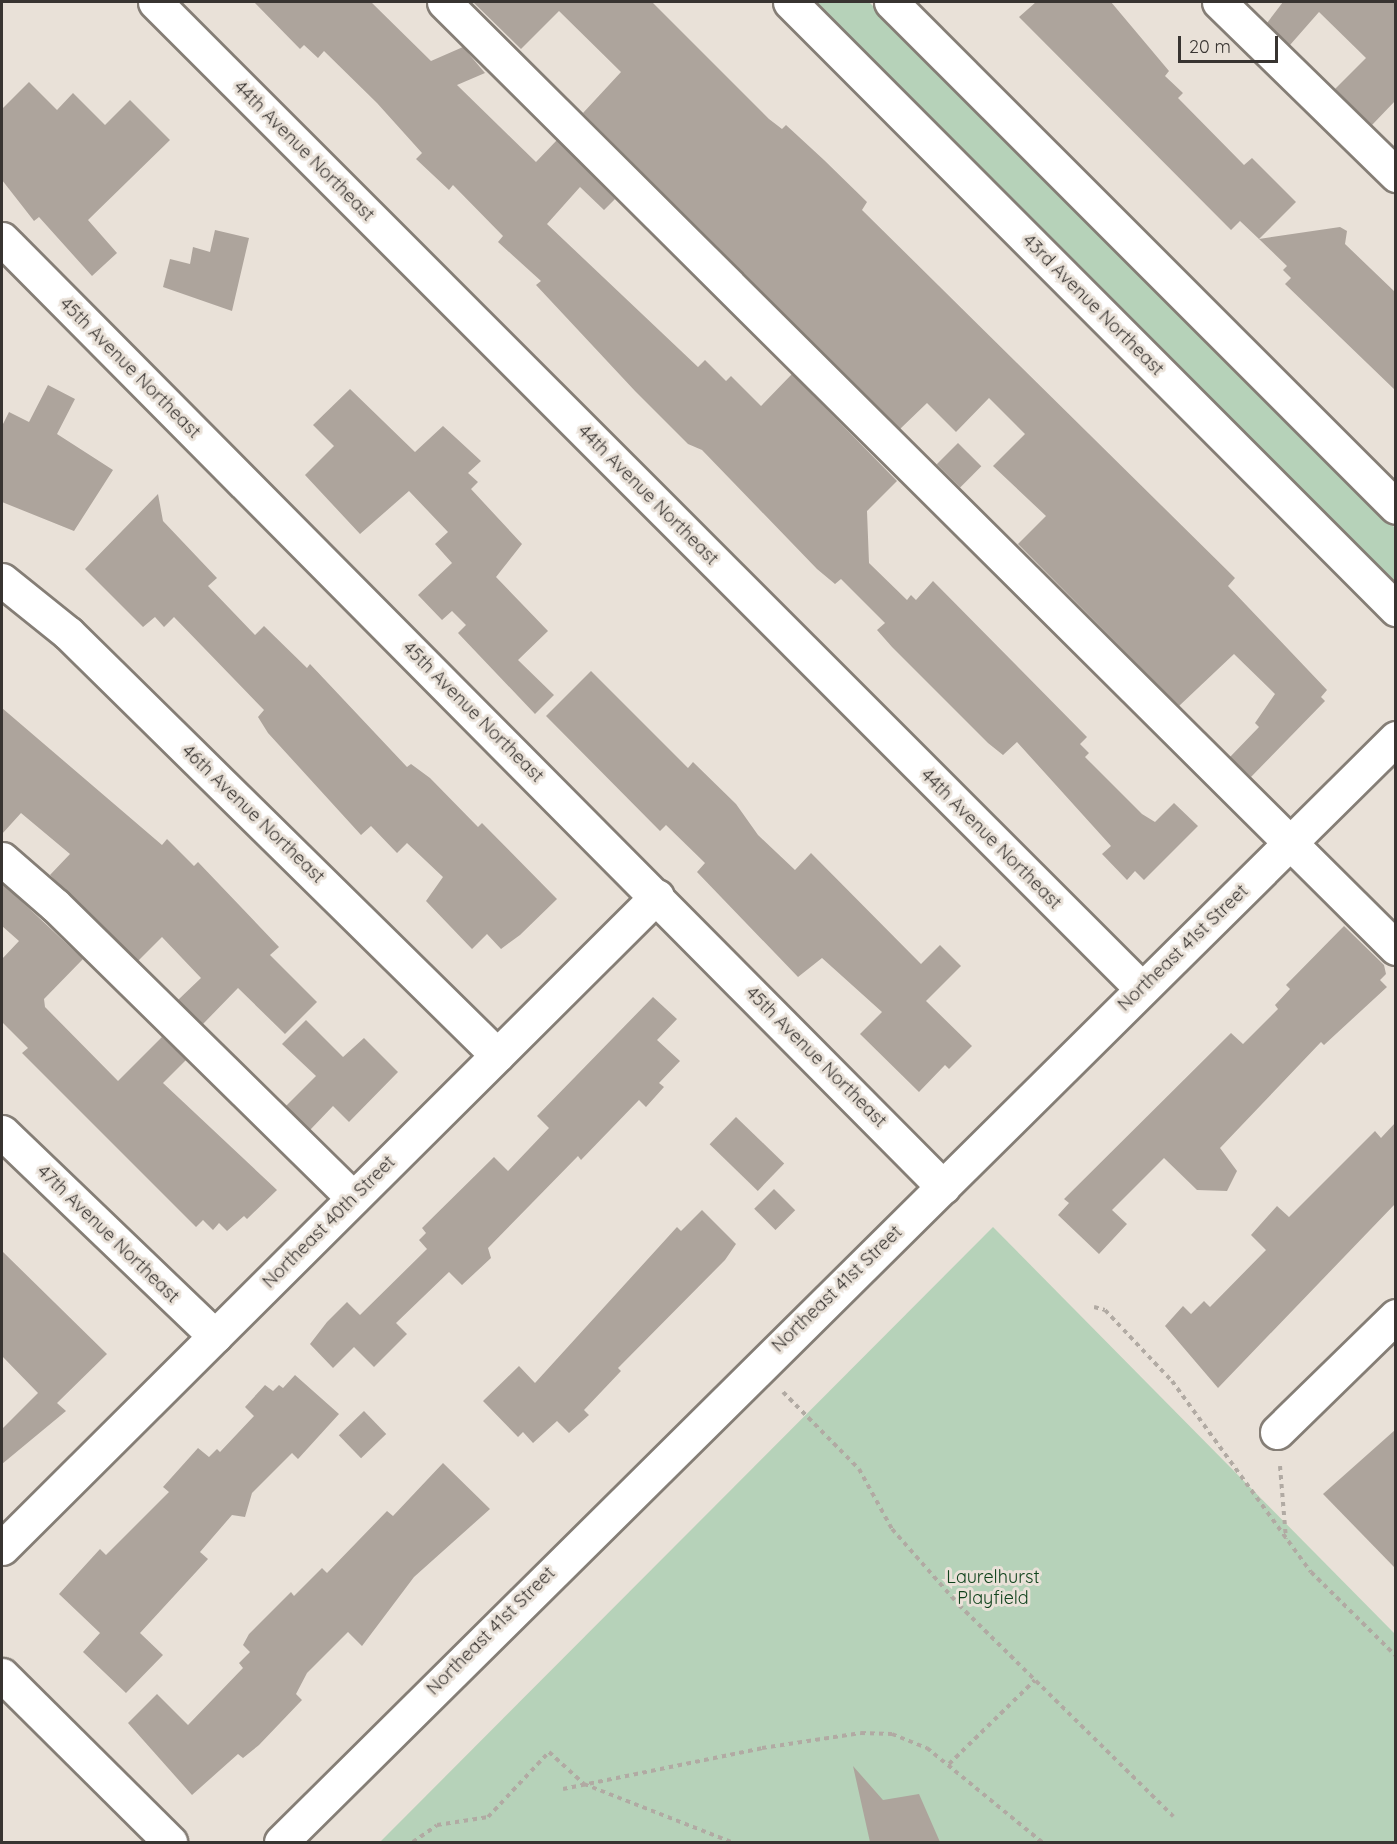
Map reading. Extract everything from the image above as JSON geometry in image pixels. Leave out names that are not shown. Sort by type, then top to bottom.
[{"type":"street","name":"44th Avenue Northeast","points":[[155,2],[1141,988]]},
{"type":"street","points":[[444,2],[1395,948]]},
{"type":"street","name":"43rd Avenue Northeast","points":[[790,2],[1395,609]]},
{"type":"street","points":[[891,2],[1395,507]]},
{"type":"street","points":[[1219,2],[1395,175]]},
{"type":"street","name":"45th Avenue Northeast","points":[[2,239],[657,896],[943,1187]]},
{"type":"street","name":"46th Avenue Northeast","points":[[2,580],[68,633],[497,1055]]},
{"type":"street","name":"Northeast 41st Street","points":[[281,1842],[757,1365],[943,1187],[1395,738]]},
{"type":"street","points":[[2,859],[55,905],[353,1198]]},
{"type":"street","name":"Northeast 40th Street","points":[[2,1548],[657,896]]},
{"type":"street","name":"47th Avenue Northeast","points":[[2,1132],[215,1336]]},
{"type":"street","points":[[1277,1432],[1395,1316]]},
{"type":"street","points":[[2,1675],[170,1842]]},
{"type":"path","points":[[1094,1307],[1105,1310],[1172,1381],[1287,1541],[1395,1656]]},
{"type":"path","points":[[757,1365],[859,1469],[892,1528],[1035,1680],[1173,1816]]},
{"type":"path","points":[[1277,1432],[1287,1541]]},
{"type":"path","points":[[949,1764],[1035,1680]]},
{"type":"path","points":[[563,1789],[861,1733],[912,1739],[949,1764],[1042,1842]]},
{"type":"path","points":[[413,1842],[437,1825],[488,1817],[549,1752],[584,1784],[731,1842]]},
{"type":"green space","points":[[814,2],[869,2],[1395,528],[1395,589]]},
{"type":"green space","name":"Laurelhurst Playfield","points":[[993,1227],[1395,1634],[1395,1842],[380,1842]]},
{"type":"building","points":[[254,2],[371,2],[431,61],[463,47],[485,73],[457,85],[536,162],[557,140],[615,199],[604,210],[580,187],[547,224],[698,367],[705,360],[726,381],[731,376],[761,406],[792,374],[897,481],[867,511],[869,563],[907,600],[911,595],[916,600],[933,581],[1087,737],[1080,744],[1089,753],[1085,757],[1142,814],[1155,822],[1174,803],[1198,826],[1144,880],[1135,871],[1127,880],[1102,854],[1111,846],[1017,742],[1003,755],[988,743],[892,647],[877,630],[885,623],[841,579],[835,584],[817,569],[702,450],[688,444],[635,391],[536,285],[541,281],[498,242],[503,236],[453,185],[449,190],[416,159],[422,153],[377,103],[324,51],[318,58],[304,45],[300,49]]},
{"type":"building","points":[[473,2],[652,2],[769,119],[782,129],[786,125],[867,202],[862,210],[1235,578],[1228,586],[1327,690],[1321,697],[1325,701],[1251,777],[1230,757],[1259,727],[1255,723],[1275,694],[1234,654],[1179,706],[1018,544],[1046,516],[993,466],[1025,434],[989,398],[956,432],[927,403],[900,429],[583,113],[621,72],[559,11],[521,49]]},
{"type":"building","points":[[1036,2],[1111,2],[1169,71],[1165,76],[1183,93],[1178,98],[1244,165],[1252,158],[1296,202],[1259,239],[1240,221],[1231,230],[1019,17]]},
{"type":"building","points":[[1283,2],[1395,2],[1395,101],[1372,125],[1335,89],[1366,58],[1319,12],[1290,45],[1267,23]]},
{"type":"building","points":[[29,82],[57,110],[73,93],[105,125],[130,100],[170,140],[88,220],[117,253],[92,276],[39,217],[34,221],[2,180],[2,109]]},
{"type":"building","points":[[1340,227],[1347,231],[1345,244],[1395,292],[1395,390],[1285,284],[1291,278],[1283,270],[1287,266],[1259,239]]},
{"type":"building","points":[[215,230],[249,238],[232,311],[163,287],[170,259],[190,264],[193,247],[210,252]]},
{"type":"building","points":[[48,385],[75,399],[57,434],[113,470],[74,531],[2,502],[2,426],[9,412],[29,422]]},
{"type":"building","points":[[350,389],[415,452],[443,426],[481,461],[468,473],[478,482],[471,489],[522,544],[496,577],[548,631],[518,660],[554,695],[535,714],[458,633],[466,625],[452,611],[442,620],[418,595],[452,563],[435,544],[448,532],[409,491],[360,534],[305,475],[334,446],[313,425]]},
{"type":"building","points":[[958,443],[981,466],[960,488],[937,464]]},
{"type":"building","points":[[158,494],[163,521],[217,578],[208,586],[255,635],[264,626],[307,668],[310,664],[407,767],[411,764],[430,778],[478,827],[482,823],[557,899],[520,935],[501,949],[487,934],[472,949],[426,901],[443,877],[407,843],[397,853],[371,826],[361,835],[268,733],[258,717],[264,710],[174,617],[164,627],[155,617],[143,627],[85,569]]},
{"type":"building","points":[[591,671],[688,768],[693,762],[736,804],[758,835],[795,870],[811,853],[921,964],[940,945],[961,966],[926,1001],[972,1046],[949,1069],[945,1065],[919,1092],[860,1034],[882,1012],[822,958],[798,977],[697,872],[705,863],[666,825],[660,831],[546,716]]},
{"type":"building","points":[[2,708],[162,845],[167,839],[194,866],[198,862],[279,947],[270,955],[317,1002],[285,1034],[238,988],[203,1024],[178,1000],[201,978],[162,937],[138,961],[50,875],[70,854],[21,813],[2,834]]},
{"type":"building","points":[[2,883],[83,959],[44,999],[45,1007],[118,1081],[162,1037],[186,1060],[163,1083],[277,1190],[247,1219],[244,1216],[227,1231],[219,1223],[213,1230],[203,1220],[196,1227],[22,1053],[28,1048],[2,1022],[2,959],[19,941],[2,926]]},
{"type":"building","points":[[1344,926],[1384,965],[1386,974],[1380,980],[1387,987],[1324,1045],[1321,1042],[1220,1148],[1237,1171],[1227,1191],[1197,1190],[1164,1158],[1112,1210],[1127,1224],[1099,1254],[1058,1215],[1069,1203],[1064,1199],[1231,1033],[1243,1044],[1278,1009],[1275,1005],[1290,989],[1286,985]]},
{"type":"building","points":[[653,997],[677,1019],[657,1040],[680,1061],[659,1083],[664,1087],[646,1107],[639,1100],[581,1160],[578,1156],[488,1248],[491,1258],[462,1285],[449,1272],[396,1323],[407,1334],[374,1367],[354,1347],[333,1368],[310,1344],[327,1322],[347,1302],[360,1315],[427,1249],[419,1240],[426,1233],[422,1228],[494,1157],[508,1171],[549,1128],[537,1116]]},
{"type":"building","points":[[306,1020],[343,1057],[364,1038],[398,1072],[349,1122],[333,1106],[310,1130],[286,1106],[316,1076],[282,1044]]},
{"type":"building","points":[[736,1117],[784,1164],[758,1191],[710,1144]]},
{"type":"building","points":[[1395,1123],[1395,1204],[1218,1388],[1165,1326],[1183,1306],[1191,1314],[1204,1301],[1210,1307],[1266,1250],[1251,1235],[1277,1206],[1289,1217],[1375,1131],[1381,1138]]},
{"type":"building","points":[[774,1189],[795,1210],[775,1230],[754,1209]]},
{"type":"building","points":[[702,1210],[736,1244],[725,1260],[618,1368],[621,1371],[584,1410],[589,1415],[569,1433],[557,1421],[533,1443],[523,1432],[518,1437],[483,1401],[519,1366],[535,1383],[677,1227],[681,1231]]},
{"type":"building","points":[[2,1251],[107,1354],[57,1403],[66,1411],[2,1464],[2,1429],[38,1393],[2,1356]]},
{"type":"building","points":[[295,1375],[339,1414],[298,1459],[292,1453],[252,1493],[245,1517],[232,1515],[200,1552],[208,1559],[140,1633],[163,1655],[126,1693],[83,1652],[100,1633],[59,1594],[100,1549],[106,1555],[169,1492],[163,1487],[198,1448],[209,1457],[217,1449],[220,1452],[254,1416],[245,1407],[265,1385],[273,1391],[279,1385],[283,1388]]},
{"type":"building","points":[[364,1411],[386,1434],[361,1458],[339,1435]]},
{"type":"building","points":[[1395,1430],[1395,1568],[1323,1494]]},
{"type":"building","points":[[443,1463],[490,1509],[414,1577],[362,1646],[348,1632],[307,1673],[296,1694],[302,1700],[259,1745],[243,1758],[238,1754],[192,1795],[128,1723],[157,1694],[188,1725],[243,1668],[239,1663],[250,1652],[243,1645],[249,1634],[291,1592],[294,1596],[322,1568],[327,1573],[387,1511],[393,1516]]},
{"type":"building","points":[[853,1766],[883,1800],[919,1794],[940,1842],[870,1842]]}]
